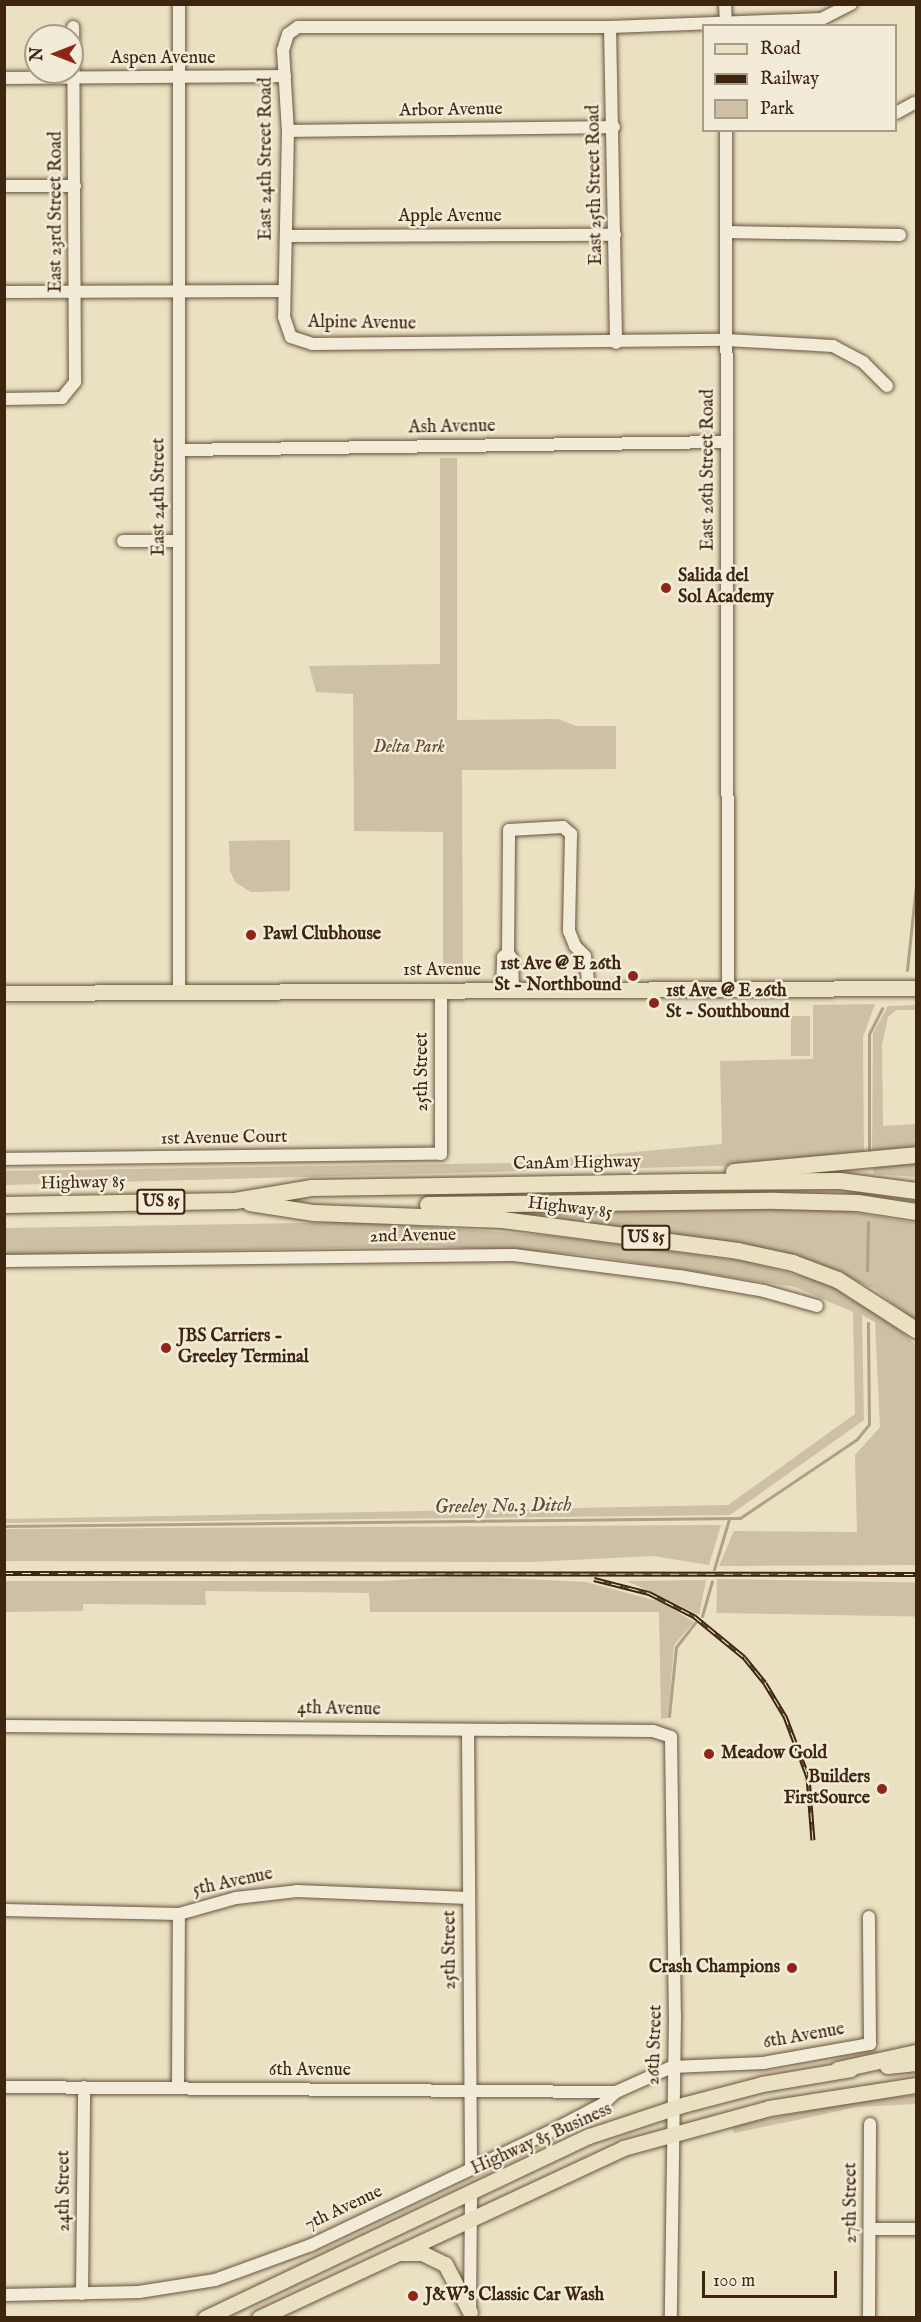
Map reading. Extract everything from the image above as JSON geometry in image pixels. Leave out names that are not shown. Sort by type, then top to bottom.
[{"type":"highway","points":[[689,1182],[731,1172],[916,1155]]},
{"type":"highway","name":"US 85","points":[[689,1182],[840,1181],[916,1191]]},
{"type":"highway","name":"CanAm Highway","points":[[465,1186],[689,1182]]},
{"type":"highway","name":"Highway 85","points":[[4,1204],[235,1201],[311,1188],[465,1186]]},
{"type":"highway","name":"Highway 85","points":[[235,1201],[314,1213],[356,1212],[503,1220],[738,1251],[793,1263],[838,1280],[916,1330]]},
{"type":"highway","points":[[356,1212],[386,1205],[776,1201],[858,1203],[916,1212]]},
{"type":"highway","points":[[838,2070],[916,2053]]},
{"type":"main road","name":"1st Avenue","points":[[4,993],[179,990],[916,988]]},
{"type":"main road","name":"Highway 85 Business","points":[[205,2318],[588,2136],[672,2108],[838,2070],[916,2063]]},
{"type":"main road","points":[[258,2318],[623,2148],[769,2108],[916,2085]]},
{"type":"main road","points":[[395,2253],[422,2253],[445,2264],[470,2315]]},
{"type":"street","name":"East 24th Street","points":[[179,4],[179,990]]},
{"type":"street","points":[[726,4],[726,24],[821,20],[851,4]]},
{"type":"street","points":[[610,27],[702,25]]},
{"type":"street","name":"East 24th Street Road","points":[[284,291],[288,131],[285,40],[293,30],[310,26],[610,27]]},
{"type":"street","name":"East 25th Street Road","points":[[610,27],[614,127],[616,343]]},
{"type":"street","name":"Aspen Avenue","points":[[84,77],[285,76]]},
{"type":"street","name":"Aspen Avenue","points":[[4,78],[24,78]]},
{"type":"street","name":"East 23rd Street Road","points":[[4,399],[69,395],[75,382],[75,84]]},
{"type":"street","points":[[897,112],[914,103]]},
{"type":"street","name":"Arbor Avenue","points":[[288,131],[614,127]]},
{"type":"street","name":"East 26th Street Road","points":[[726,132],[728,989]]},
{"type":"street","points":[[4,186],[75,186]]},
{"type":"street","points":[[726,232],[900,235]]},
{"type":"street","name":"Apple Avenue","points":[[286,236],[615,235]]},
{"type":"street","points":[[4,292],[284,291]]},
{"type":"street","name":"Alpine Avenue","points":[[284,291],[286,330],[301,343],[616,343],[726,340],[833,346],[863,362],[887,386]]},
{"type":"street","name":"Ash Avenue","points":[[179,450],[727,442]]},
{"type":"street","points":[[123,542],[178,541]]},
{"type":"street","points":[[507,990],[503,957],[508,953],[509,830],[563,827],[571,834],[569,931],[575,946],[585,956],[589,989]]},
{"type":"street","name":"25th Street","points":[[441,991],[441,1154]]},
{"type":"street","name":"1st Avenue Court","points":[[6,1159],[441,1154]]},
{"type":"street","name":"2nd Avenue","points":[[4,1261],[514,1255],[679,1276],[764,1291],[817,1306]]},
{"type":"street","name":"4th Avenue","points":[[4,1726],[653,1731],[671,1737]]},
{"type":"street","name":"25th Street","points":[[468,1730],[471,2169]]},
{"type":"street","name":"26th Street","points":[[671,1737],[675,2015],[672,2067],[671,2318]]},
{"type":"street","name":"5th Avenue","points":[[4,1910],[179,1914],[236,1898],[278,1891],[468,1898]]},
{"type":"street","points":[[178,2088],[179,1914]]},
{"type":"street","name":"6th Avenue","points":[[672,2067],[763,2063],[870,2044],[869,1917]]},
{"type":"street","name":"7th Avenue","points":[[4,2295],[82,2294],[168,2289],[264,2265],[471,2169],[590,2111],[616,2092],[672,2067]]},
{"type":"street","name":"6th Avenue","points":[[4,2087],[616,2092]]},
{"type":"street","name":"24th Street","points":[[82,2294],[84,2087]]},
{"type":"street","name":"27th Street","points":[[869,2318],[870,2124]]},
{"type":"street","points":[[470,2315],[471,2193]]},
{"type":"street","points":[[870,2229],[916,2229]]},
{"type":"green space","name":"Delta Park","points":[[440,458],[457,458],[457,720],[558,719],[576,726],[616,726],[616,769],[462,770],[463,976],[443,976],[443,832],[354,831],[353,694],[316,692],[309,666],[440,664]]},
{"type":"green space","points":[[290,840],[290,891],[251,892],[235,882],[230,871],[229,841]]},
{"type":"green space","points":[[875,1004],[863,1037],[864,1155],[751,1165],[5,1185],[4,1171],[514,1163],[722,1144],[720,1061],[813,1059],[813,1005]]},
{"type":"green space","points":[[916,1005],[916,1010],[896,1010],[888,1017],[882,1045],[883,1126],[916,1124],[916,1146],[872,1153],[873,1033],[888,1006]]},
{"type":"green space","points":[[791,1016],[810,1016],[810,1056],[791,1056]]},
{"type":"green space","points":[[916,1161],[916,1177],[874,1174],[873,1168]]},
{"type":"green space","points":[[498,1209],[834,1209],[916,1223],[916,1322],[875,1289],[809,1260],[725,1241],[496,1213]]},
{"type":"green space","points":[[365,1222],[553,1236],[744,1261],[830,1284],[879,1312],[916,1345],[916,1565],[719,1566],[734,1531],[857,1532],[855,1455],[880,1427],[875,1322],[862,1315],[864,1420],[730,1515],[5,1523],[4,1519],[728,1505],[855,1414],[853,1312],[795,1287],[587,1255],[431,1246],[5,1255],[5,1228]]},
{"type":"green space","points":[[721,1525],[709,1565],[653,1556],[532,1562],[5,1561],[5,1529]]},
{"type":"green space","points":[[462,1576],[586,1582],[661,1602],[694,1622],[674,1645],[668,1718],[661,1719],[659,1612],[370,1612],[369,1593],[205,1591],[206,1605],[83,1604],[83,1611],[5,1612],[5,1581],[383,1581]]},
{"type":"green space","points":[[717,1579],[916,1582],[915,1616],[716,1613]]},
{"type":"green space","points":[[706,1580],[699,1615],[627,1581]]},
{"type":"green space","points":[[916,2095],[916,2104],[858,2107],[734,2133],[732,2126],[856,2101]]},
{"type":"waterway","name":"Greeley No.3 Ditch","points":[[907,970],[916,885]]},
{"type":"waterway","name":"Greeley No.3 Ditch","points":[[869,1152],[869,1034],[882,1008]]},
{"type":"waterway","name":"Greeley No.3 Ditch","points":[[867,1270],[868,1222]]},
{"type":"waterway","name":"Greeley No.3 Ditch","points":[[4,1526],[740,1518],[857,1439],[869,1424],[868,1323]]},
{"type":"waterway","points":[[714,1569],[729,1519]]},
{"type":"waterway","points":[[702,1616],[712,1581]]},
{"type":"waterway","points":[[669,1716],[676,1647],[695,1623]]},
{"type":"railway","points":[[4,1573],[916,1574]]},
{"type":"railway","points":[[594,1579],[649,1593],[694,1616],[744,1657],[765,1683],[785,1716],[808,1777],[813,1840]]},
{"type":"place","name":"Salida del Sol Academy","points":[[666,588]]},
{"type":"place","name":"Pawl Clubhouse","points":[[251,935]]},
{"type":"place","name":"1st Ave @ E 26th St - Northbound","points":[[633,976]]},
{"type":"place","name":"1st Ave @ E 26th St - Southbound","points":[[654,1003]]},
{"type":"place","name":"JBS Carriers - Greeley Terminal","points":[[166,1348]]},
{"type":"place","name":"Meadow Gold","points":[[709,1754]]},
{"type":"place","name":"Builders FirstSource","points":[[882,1789]]},
{"type":"place","name":"Crash Champions","points":[[792,1968]]},
{"type":"place","name":"J&W's Classic Car Wash","points":[[413,2296]]}]
